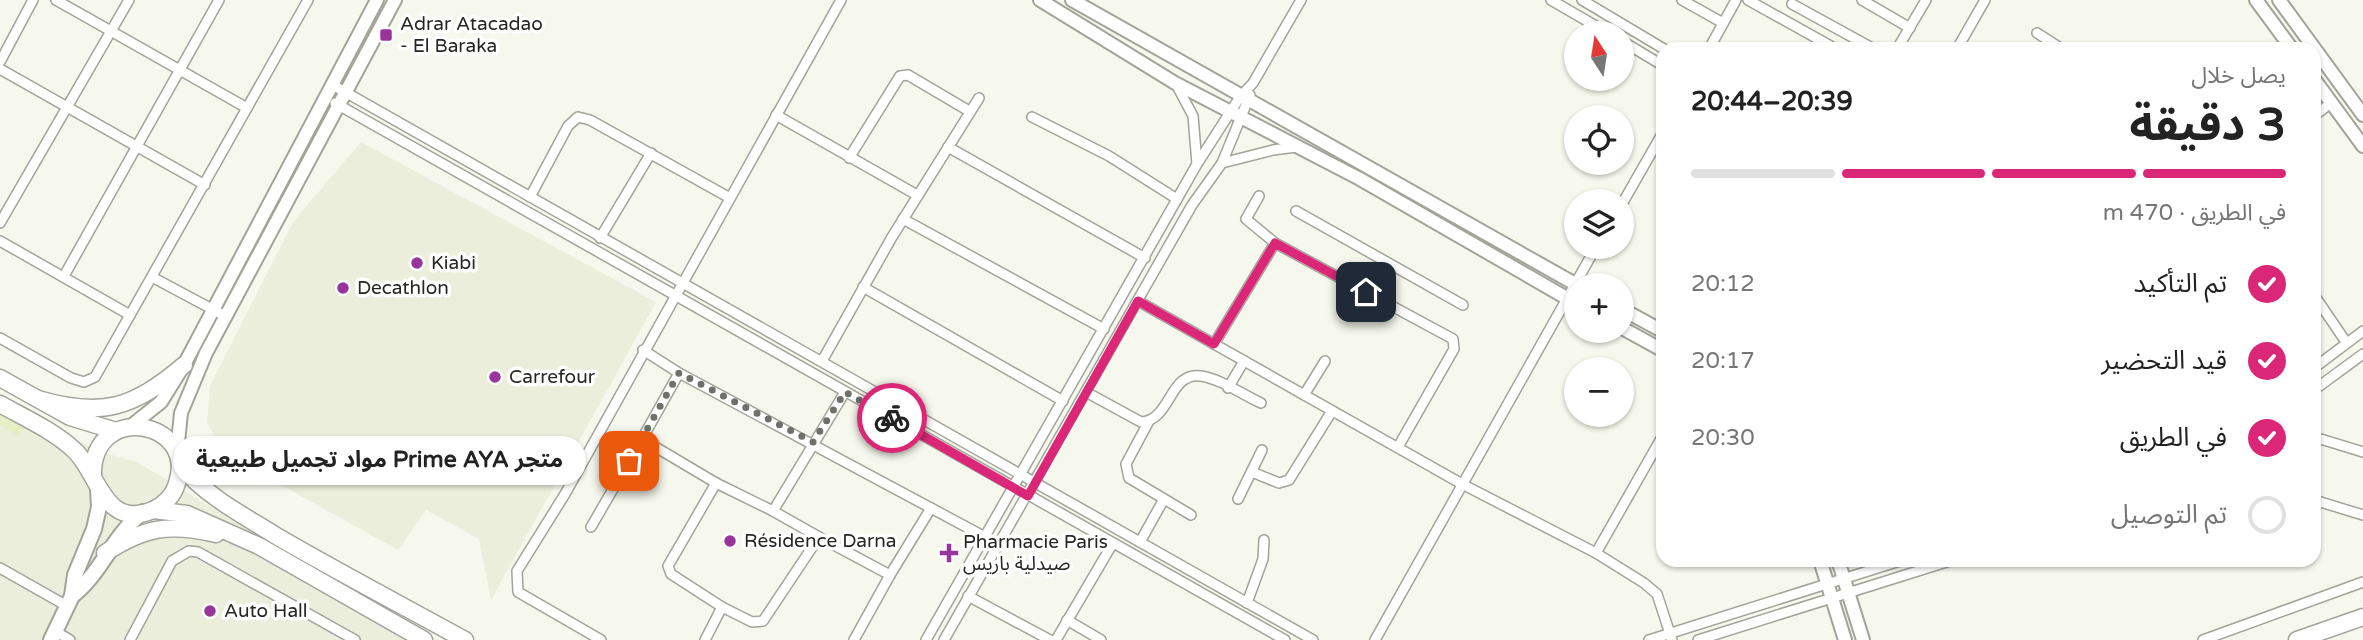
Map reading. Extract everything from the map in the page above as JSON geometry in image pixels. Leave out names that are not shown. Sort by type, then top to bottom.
[{"type":"highway","points":[[38,399],[73,408],[114,407],[135,401],[184,365]]},
{"type":"highway","points":[[0,378],[82,421],[158,432],[208,493],[230,508],[340,573],[465,640]]},
{"type":"highway","points":[[0,404],[62,439],[79,453],[95,482],[113,506],[127,512],[187,514],[259,546],[424,640]]},
{"type":"highway","points":[[95,482],[97,451],[123,429]]},
{"type":"highway","points":[[148,511],[171,496],[180,476],[178,458]]},
{"type":"highway","points":[[105,553],[133,536],[161,528],[196,530],[259,546]]},
{"type":"highway","points":[[2298,640],[2363,617]]},
{"type":"main road","points":[[53,636],[69,601],[75,575],[96,523],[95,482]]},
{"type":"main road","points":[[69,601],[85,584],[127,526],[148,511]]},
{"type":"street","points":[[0,62],[33,0]]},
{"type":"street","points":[[56,0],[247,108]]},
{"type":"street","points":[[0,223],[129,0]]},
{"type":"street","points":[[64,276],[219,0]]},
{"type":"street","points":[[0,338],[71,378],[88,381],[100,370],[308,0]]},
{"type":"street","points":[[123,429],[161,402],[184,365],[377,0]]},
{"type":"street","points":[[178,458],[184,401],[225,316],[395,0]]},
{"type":"street","points":[[601,640],[518,593],[517,570],[565,494],[643,350],[841,0]]},
{"type":"street","points":[[1040,0],[1175,83],[1301,147],[1564,296]]},
{"type":"street","points":[[1072,0],[1564,278]]},
{"type":"street","points":[[944,640],[1192,205],[1222,163],[1237,113],[1301,0]]},
{"type":"street","points":[[1551,0],[1587,21]]},
{"type":"street","points":[[1582,0],[1656,44]]},
{"type":"street","points":[[1682,0],[1723,23]]},
{"type":"street","points":[[1713,42],[1736,0]]},
{"type":"street","points":[[1748,0],[1823,42]]},
{"type":"street","points":[[1862,0],[1910,28]]},
{"type":"street","points":[[1901,42],[1926,0]]},
{"type":"street","points":[[1961,42],[1985,0]]},
{"type":"street","points":[[2256,0],[2287,42]]},
{"type":"street","points":[[2279,0],[2310,42]]},
{"type":"street","points":[[1782,19],[1793,2],[1862,42]]},
{"type":"street","points":[[2037,33],[2051,42]]},
{"type":"street","points":[[1634,48],[1656,61]]},
{"type":"street","points":[[2321,58],[2363,115]]},
{"type":"street","points":[[0,69],[205,185]]},
{"type":"street","points":[[849,158],[900,76],[908,75],[969,111]]},
{"type":"street","points":[[1175,83],[1193,116],[1197,164]]},
{"type":"street","points":[[2321,89],[2363,146]]},
{"type":"street","points":[[328,90],[344,92],[1313,640]]},
{"type":"street","points":[[328,90],[337,104],[1283,640]]},
{"type":"street","points":[[822,361],[917,195],[979,98]]},
{"type":"street","points":[[2321,111],[2331,103]]},
{"type":"street","points":[[926,640],[1022,477],[1197,164],[1237,113]]},
{"type":"street","points":[[776,116],[917,195]]},
{"type":"street","points":[[530,197],[568,125],[578,117],[590,120],[730,198]]},
{"type":"street","points":[[1032,117],[1109,156],[1177,198]]},
{"type":"street","points":[[1631,189],[1656,144]]},
{"type":"street","points":[[948,147],[1145,258]]},
{"type":"street","points":[[1222,163],[1273,149],[1301,147]]},
{"type":"street","points":[[600,237],[651,153]]},
{"type":"street","points":[[1259,196],[1246,219],[1275,243],[1453,339],[1454,349],[1398,447]]},
{"type":"street","points":[[1296,211],[1383,262],[1463,304]]},
{"type":"street","points":[[903,219],[1104,329]]},
{"type":"street","points":[[0,242],[130,315]]},
{"type":"street","points":[[1214,344],[1275,243]]},
{"type":"street","points":[[1366,292],[1383,262]]},
{"type":"street","points":[[152,277],[225,316]]},
{"type":"street","points":[[863,287],[1063,401]]},
{"type":"street","points":[[1138,301],[1462,484],[1596,553],[1652,589],[1661,603],[1671,637]]},
{"type":"street","points":[[2321,305],[2346,341]]},
{"type":"street","points":[[1375,640],[1462,484],[1564,314]]},
{"type":"street","points":[[1634,316],[1656,328]]},
{"type":"street","points":[[2321,362],[2363,331]]},
{"type":"street","points":[[1634,335],[1656,347]]},
{"type":"street","points":[[643,350],[679,373],[813,442],[985,537]]},
{"type":"street","points":[[2321,385],[2363,354]]},
{"type":"street","points":[[1228,388],[1244,361]]},
{"type":"street","points":[[1304,395],[1325,361]]},
{"type":"street","points":[[591,527],[679,373]]},
{"type":"street","points":[[1191,515],[1129,478],[1126,472],[1126,464],[1149,422],[1157,417],[1181,380],[1191,376],[1203,376],[1261,403]]},
{"type":"street","points":[[773,511],[845,392]]},
{"type":"street","points":[[1086,392],[1141,422],[1149,422]]},
{"type":"street","points":[[1252,472],[1279,483],[1289,480],[1332,411]]},
{"type":"street","points":[[642,439],[716,483],[890,575]]},
{"type":"street","points":[[2321,439],[2363,453]]},
{"type":"street","points":[[1596,553],[1656,448]]},
{"type":"street","points":[[1238,499],[1262,450]]},
{"type":"street","points":[[716,483],[668,569],[671,574],[722,607],[752,622],[763,621],[819,537]]},
{"type":"street","points":[[1140,542],[1164,499]]},
{"type":"street","points":[[2321,502],[2363,515]]},
{"type":"street","points":[[853,640],[931,508]]},
{"type":"street","points":[[1247,603],[1263,559],[1264,540]]},
{"type":"street","points":[[968,596],[1053,640],[1113,543]]},
{"type":"street","points":[[130,640],[172,561],[189,551],[198,552],[355,640]]},
{"type":"street","points":[[1822,567],[1845,640]]},
{"type":"street","points":[[1840,567],[1863,640]]},
{"type":"street","points":[[1649,640],[1671,637],[1881,567]]},
{"type":"street","points":[[1698,640],[1931,567]]},
{"type":"street","points":[[0,568],[69,601]]},
{"type":"street","points":[[2203,640],[2363,582]]},
{"type":"street","points":[[705,640],[722,607]]},
{"type":"street","points":[[1067,621],[1101,640]]},
{"type":"street","points":[[53,636],[70,640]]},
{"type":"shaded area","points":[[361,142],[656,302],[491,600],[479,539],[426,510],[398,550],[225,454],[207,423],[210,386],[293,222]]},
{"type":"shaded area","points":[[0,398],[97,451],[137,462],[430,640],[0,640]]},
{"type":"green space","points":[[0,408],[30,424],[17,435],[0,425]]},
{"type":"way so far","points":[[629,461],[679,373],[813,442],[845,392],[892,418]]},
{"type":"place","name":"Adrar Atacadao - El Baraka","points":[[386,35]]},
{"type":"place","name":"Kiabi","points":[[417,263]]},
{"type":"place","name":"Decathlon","points":[[343,288]]},
{"type":"place","name":"Carrefour","points":[[495,377]]},
{"type":"place","name":"متجر Prime AYA مواد تجميل طبيعية","points":[[629,461]]},
{"type":"place","name":"Résidence Darna","points":[[730,541]]},
{"type":"place","name":"Pharmacie Paris صيدلية باريس","points":[[949,553]]},
{"type":"place","name":"Auto Hall","points":[[210,611]]},
{"type":"route","points":[[892,418],[1028,496],[1138,301],[1214,344],[1275,243],[1366,292]]}]
